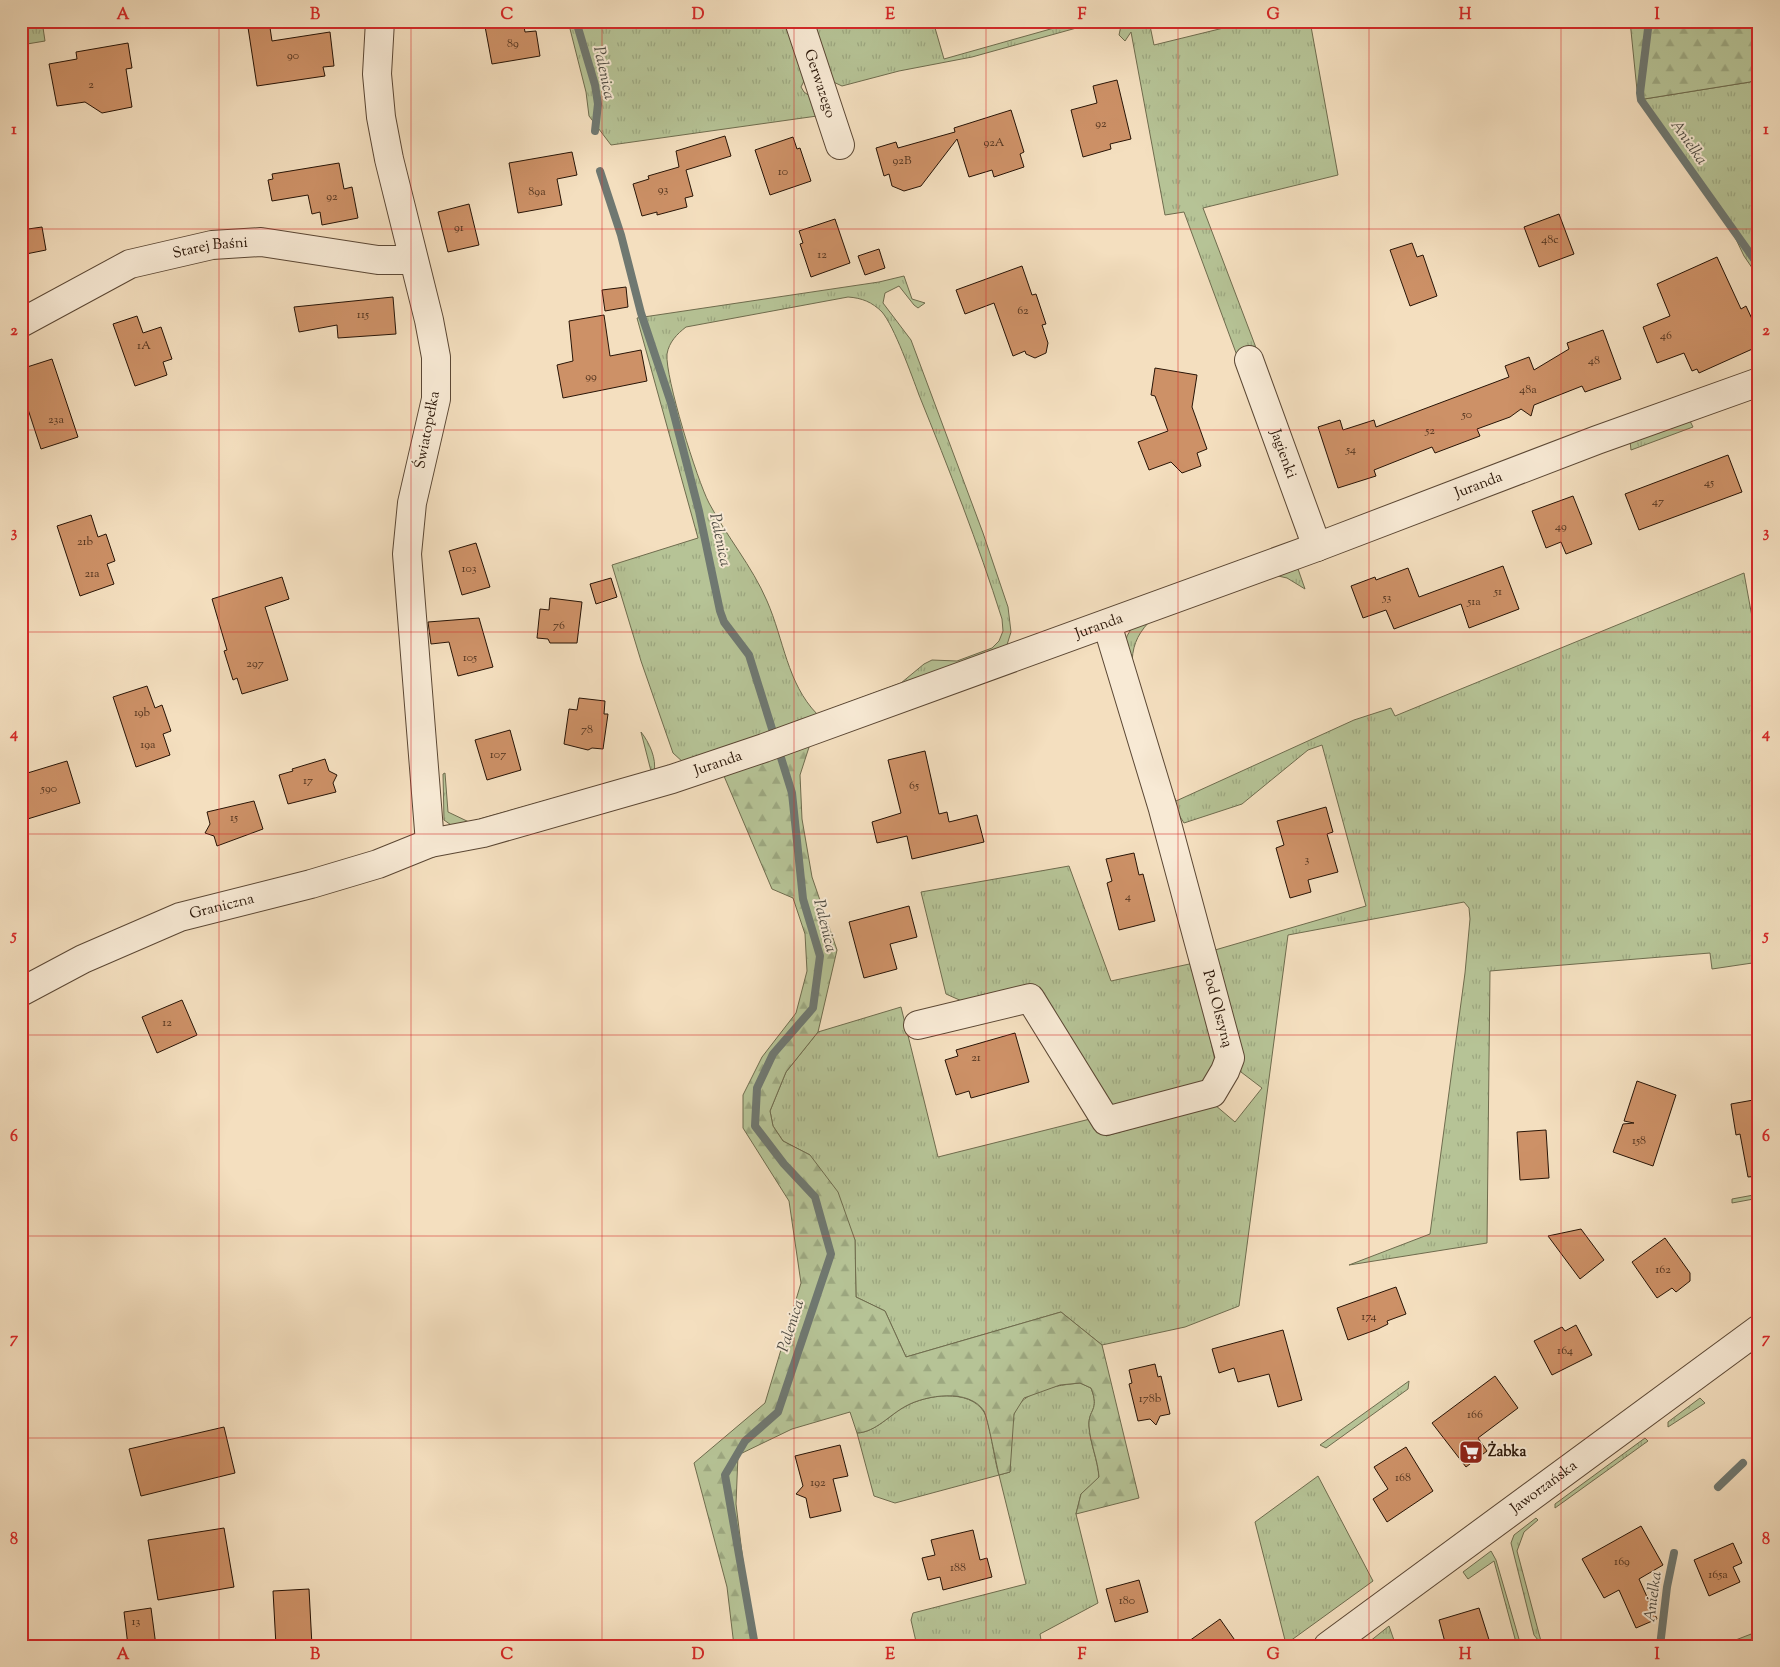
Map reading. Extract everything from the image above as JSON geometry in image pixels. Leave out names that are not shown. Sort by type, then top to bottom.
[{"type":"street","name":"Światopełka","points":[[380,21],[377,74],[381,117],[413,260],[434,340],[437,378],[436,399],[412,503],[407,554],[430,843]]},
{"type":"street","name":"Gerwazego","points":[[799,21],[840,146]]},
{"type":"street","name":"Starej Baśni","points":[[21,322],[130,264],[212,245],[261,242],[378,260],[413,260]]},
{"type":"street","name":"Jagienki","points":[[1249,360],[1317,547]]},
{"type":"street","name":"Juranda","points":[[430,843],[483,833],[672,779],[794,738],[1317,547],[1597,440],[1759,382]]},
{"type":"street","name":"Pod Olszyną","points":[[918,1025],[1030,998],[1106,1121],[1212,1093],[1225,1071],[1230,1058],[1163,809],[1106,624]]},
{"type":"street","name":"Graniczna","points":[[21,992],[82,959],[180,916],[312,884],[378,864],[430,843]]},
{"type":"street","name":"Jaworzańska","points":[[1328,1646],[1759,1329]]},
{"type":"green space","points":[[21,21],[42,21],[45,41],[21,45]]},
{"type":"green space","points":[[568,21],[792,21],[806,77],[801,87],[811,97],[817,116],[611,145],[589,116],[586,92]]},
{"type":"green space","points":[[805,21],[933,21],[944,59],[1079,21],[1092,21],[1080,27],[972,57],[899,71],[842,86],[827,79]]},
{"type":"green space","points":[[1122,21],[1149,21],[1154,45],[1252,21],[1310,21],[1338,175],[1203,208],[1258,353],[1239,361],[1184,212],[1165,215],[1131,32],[1125,41],[1119,35]]},
{"type":"green space","points":[[1630,21],[1759,21],[1759,77],[1750,82],[1638,100]]},
{"type":"green space","points":[[1759,77],[1759,248],[1753,252],[1759,259],[1759,278],[1744,256],[1732,231],[1638,100],[1750,82]]},
{"type":"green space","points":[[904,276],[912,299],[925,303],[918,308],[899,286],[885,293],[883,303],[911,340],[983,533],[1008,607],[1011,632],[1006,648],[684,763],[673,753],[641,661],[612,565],[698,538],[637,318],[879,282]],"holes":[[[848,297],[871,303],[882,312],[897,339],[973,534],[1002,619],[1003,631],[999,641],[992,648],[957,661],[932,660],[924,664],[901,683],[817,714],[807,702],[792,675],[773,616],[761,588],[709,503],[690,452],[676,405],[667,354],[674,339],[686,327]]]},
{"type":"green space","points":[[1688,417],[1693,427],[1631,450],[1630,441]]},
{"type":"green space","points":[[1297,566],[1305,589],[1287,578],[1265,573]]},
{"type":"green space","points":[[1744,573],[1759,655],[1759,962],[1712,969],[1710,953],[1490,971],[1487,1243],[1349,1265],[1430,1234],[1465,973],[1470,919],[1469,908],[1464,902],[1288,935],[1239,1306],[1185,1327],[1102,1345],[1061,1312],[906,1357],[885,1311],[856,1297],[855,1240],[810,1155],[783,1141],[773,1126],[770,1111],[786,1072],[818,1032],[901,1007],[938,1157],[1094,1118],[1106,1136],[1215,1105],[1235,1122],[1262,1088],[1241,1072],[1215,950],[1366,906],[1322,745],[1308,750],[1242,804],[1184,823],[1172,804],[1124,649],[1127,636],[1134,624],[1149,622],[1136,642],[1132,666],[1163,771],[1176,801],[1354,720],[1391,708],[1395,716]]},
{"type":"green space","points":[[641,732],[653,756],[655,767],[654,772],[649,776],[497,823],[462,828],[454,827],[444,820],[443,774],[445,773],[448,812],[469,822],[651,771]]},
{"type":"green space","points":[[812,738],[800,775],[802,819],[812,877],[837,950],[818,1032],[786,1072],[770,1111],[773,1126],[783,1141],[810,1155],[838,1192],[855,1240],[856,1297],[885,1311],[906,1357],[1061,1312],[1102,1345],[1139,1498],[1076,1514],[1081,1494],[1099,1477],[1089,1426],[1094,1406],[1093,1396],[1091,1388],[1080,1383],[1060,1385],[1024,1398],[1014,1414],[1010,1472],[999,1475],[984,1411],[977,1404],[958,1396],[936,1397],[914,1402],[864,1432],[857,1433],[850,1412],[792,1429],[738,1455],[736,1504],[746,1586],[758,1646],[734,1646],[727,1587],[694,1463],[765,1403],[801,1283],[789,1201],[743,1128],[743,1095],[762,1057],[796,1013],[807,971],[805,934],[793,898],[772,889],[721,769]]},
{"type":"green space","points":[[1069,866],[1111,981],[1194,963],[1217,1070],[1206,1087],[1111,1107],[1046,998],[964,1002],[946,994],[921,892]]},
{"type":"green space","points":[[1759,1194],[1759,1198],[1732,1203],[1732,1199]]},
{"type":"green space","points":[[1409,1381],[1408,1389],[1326,1448],[1320,1445]]},
{"type":"green space","points":[[1080,1383],[1091,1388],[1094,1406],[1089,1426],[1099,1478],[1081,1494],[1076,1514],[1098,1603],[1040,1634],[1042,1646],[917,1646],[911,1620],[913,1613],[1026,1584],[999,1475],[1010,1472],[1012,1420],[1018,1406],[1024,1399],[1041,1390],[1061,1385]]},
{"type":"green space","points":[[947,1396],[968,1399],[977,1404],[984,1412],[999,1475],[895,1503],[874,1496],[857,1433],[870,1430],[914,1402]]},
{"type":"green space","points":[[1700,1398],[1705,1403],[1668,1427],[1668,1422]]},
{"type":"green space","points":[[1645,1438],[1648,1441],[1555,1508],[1555,1504]]},
{"type":"green space","points":[[1318,1476],[1373,1581],[1286,1644],[1255,1522]]},
{"type":"green space","points":[[1536,1518],[1538,1520],[1524,1532],[1517,1551],[1542,1645],[1534,1635],[1511,1543],[1514,1535]]},
{"type":"green space","points":[[1491,1551],[1496,1560],[1521,1646],[1517,1646],[1494,1561],[1468,1579],[1463,1572]]},
{"type":"green space","points":[[1389,1626],[1396,1646],[1364,1646]]},
{"type":"green space","points":[[1759,1631],[1759,1646],[1720,1646]]},
{"type":"building","points":[[247,21],[269,21],[272,41],[330,32],[334,66],[323,67],[325,76],[257,86]]},
{"type":"building","points":[[484,21],[523,21],[525,32],[536,31],[540,56],[492,64]]},
{"type":"building","points":[[128,43],[132,68],[126,69],[132,107],[102,113],[85,102],[57,106],[49,64],[77,59],[76,52]]},
{"type":"building","points":[[1117,80],[1131,139],[1110,144],[1111,149],[1083,157],[1071,110],[1097,103],[1093,86]]},
{"type":"building","points":[[1011,110],[1024,152],[1020,154],[1024,167],[994,177],[992,170],[969,177],[957,139],[921,186],[904,191],[892,186],[889,174],[884,176],[876,148],[896,142],[898,148],[955,132],[954,128]]},
{"type":"building","points":[[725,136],[731,156],[686,170],[693,196],[685,198],[687,207],[657,215],[657,212],[642,216],[633,184],[649,179],[648,176],[679,167],[676,151]]},
{"type":"building","points":[[793,137],[797,149],[800,148],[811,181],[770,195],[755,150]]},
{"type":"building","points":[[572,152],[577,175],[557,179],[562,205],[518,213],[509,163]]},
{"type":"building","points":[[339,163],[344,189],[352,187],[358,218],[322,225],[320,212],[312,214],[308,195],[272,201],[268,180],[273,179],[272,174]]},
{"type":"building","points":[[469,204],[479,245],[448,252],[438,212]]},
{"type":"building","points":[[1559,214],[1574,254],[1539,267],[1524,227]]},
{"type":"building","points":[[835,219],[850,263],[811,277],[800,244],[803,243],[799,231]]},
{"type":"building","points":[[42,227],[46,250],[21,255],[21,230]]},
{"type":"building","points":[[1412,243],[1417,257],[1423,255],[1437,296],[1410,306],[1390,250]]},
{"type":"building","points":[[879,249],[885,268],[865,275],[858,256]]},
{"type":"building","points":[[1717,257],[1741,309],[1746,306],[1759,334],[1759,346],[1699,373],[1697,369],[1692,371],[1684,353],[1657,363],[1643,327],[1670,316],[1657,284]]},
{"type":"building","points":[[1022,266],[1032,295],[1036,294],[1046,324],[1042,325],[1048,343],[1046,353],[1035,358],[1026,354],[1025,351],[1013,356],[994,303],[965,314],[956,290]]},
{"type":"building","points":[[626,287],[628,307],[605,311],[602,290]]},
{"type":"building","points":[[393,297],[396,334],[338,338],[337,325],[299,332],[294,307]]},
{"type":"building","points":[[604,315],[610,356],[641,350],[647,381],[563,398],[557,365],[573,361],[569,321]]},
{"type":"building","points":[[137,316],[143,333],[161,327],[172,359],[163,362],[167,375],[135,386],[113,324]]},
{"type":"building","points":[[1603,330],[1621,379],[1585,392],[1582,386],[1534,405],[1531,416],[1521,409],[1510,417],[1477,429],[1480,436],[1435,453],[1432,447],[1374,470],[1376,476],[1338,488],[1318,427],[1340,420],[1343,430],[1374,420],[1376,427],[1509,377],[1505,366],[1529,357],[1534,370],[1569,349],[1567,343]]},
{"type":"building","points":[[52,359],[78,437],[41,449],[21,388],[21,369]]},
{"type":"building","points":[[1155,368],[1197,375],[1192,407],[1207,449],[1197,453],[1201,466],[1182,473],[1171,462],[1149,470],[1138,442],[1168,431],[1155,396],[1151,395]]},
{"type":"building","points":[[1728,455],[1742,492],[1639,530],[1625,494]]},
{"type":"building","points":[[1573,496],[1592,544],[1566,554],[1561,542],[1546,548],[1532,511]]},
{"type":"building","points":[[91,515],[98,537],[106,534],[115,561],[107,564],[114,584],[80,596],[57,526]]},
{"type":"building","points":[[476,543],[490,587],[462,595],[449,551]]},
{"type":"building","points":[[1503,566],[1519,609],[1469,628],[1461,604],[1394,629],[1386,610],[1363,618],[1351,586],[1375,577],[1376,580],[1408,568],[1419,597]]},
{"type":"building","points":[[282,577],[289,599],[265,607],[288,680],[242,694],[237,678],[233,680],[224,651],[227,650],[212,599]]},
{"type":"building","points":[[611,578],[617,597],[596,604],[590,584]]},
{"type":"building","points":[[550,598],[582,602],[577,643],[550,643],[548,639],[537,638],[540,609],[549,610]]},
{"type":"building","points":[[479,618],[493,667],[458,676],[449,642],[431,644],[428,622]]},
{"type":"building","points":[[147,686],[155,708],[162,705],[171,731],[163,734],[170,755],[136,767],[113,697]]},
{"type":"building","points":[[579,698],[605,701],[604,714],[608,714],[603,749],[592,748],[588,750],[564,744],[569,709],[577,710]]},
{"type":"building","points":[[510,730],[521,770],[487,780],[475,740]]},
{"type":"building","points":[[925,751],[939,814],[947,812],[949,822],[977,815],[984,842],[912,859],[907,836],[877,843],[872,822],[901,813],[888,760]]},
{"type":"building","points":[[325,759],[329,771],[337,775],[333,783],[336,792],[288,804],[279,775]]},
{"type":"building","points":[[67,761],[80,803],[21,821],[21,775]]},
{"type":"building","points":[[254,801],[263,829],[217,846],[214,836],[205,833],[210,824],[207,812]]},
{"type":"building","points":[[1326,807],[1333,832],[1327,834],[1338,872],[1308,880],[1311,892],[1290,898],[1276,848],[1284,845],[1277,821]]},
{"type":"building","points":[[1134,853],[1139,875],[1143,874],[1155,921],[1119,930],[1107,883],[1112,881],[1106,859]]},
{"type":"building","points":[[909,906],[917,937],[890,944],[897,969],[864,978],[849,922]]},
{"type":"building","points":[[182,1000],[197,1035],[157,1053],[142,1017]]},
{"type":"building","points":[[1015,1033],[1029,1082],[971,1098],[969,1091],[956,1095],[945,1060],[958,1056],[956,1050]]},
{"type":"building","points":[[1637,1081],[1676,1095],[1653,1166],[1613,1152],[1623,1124],[1634,1123],[1624,1121]]},
{"type":"building","points":[[1759,1099],[1759,1176],[1748,1177],[1740,1134],[1736,1135],[1731,1104]]},
{"type":"building","points":[[1546,1130],[1549,1178],[1520,1180],[1517,1132]]},
{"type":"building","points":[[1581,1229],[1604,1260],[1580,1279],[1548,1236]]},
{"type":"building","points":[[1665,1238],[1690,1273],[1690,1281],[1676,1292],[1672,1288],[1657,1298],[1632,1262]]},
{"type":"building","points":[[1396,1287],[1406,1314],[1387,1321],[1388,1324],[1378,1329],[1348,1340],[1337,1308]]},
{"type":"building","points":[[1576,1325],[1592,1355],[1552,1375],[1534,1341],[1562,1327],[1565,1331]]},
{"type":"building","points":[[1283,1330],[1302,1400],[1278,1407],[1269,1374],[1238,1382],[1234,1368],[1219,1373],[1212,1349]]},
{"type":"building","points":[[1155,1364],[1158,1377],[1161,1376],[1170,1414],[1160,1416],[1156,1425],[1150,1419],[1138,1421],[1129,1384],[1132,1383],[1129,1370]]},
{"type":"building","points":[[1495,1376],[1518,1408],[1478,1438],[1487,1451],[1466,1467],[1432,1423]]},
{"type":"building","points":[[224,1427],[235,1473],[141,1496],[129,1449]]},
{"type":"building","points":[[840,1445],[848,1476],[833,1479],[841,1511],[810,1518],[806,1498],[796,1494],[803,1486],[795,1456]]},
{"type":"building","points":[[1406,1447],[1433,1491],[1387,1522],[1373,1499],[1388,1489],[1374,1467]]},
{"type":"building","points":[[1641,1526],[1663,1565],[1639,1579],[1657,1619],[1636,1628],[1619,1590],[1604,1598],[1582,1559]]},
{"type":"building","points":[[224,1528],[234,1587],[158,1600],[148,1540]]},
{"type":"building","points":[[973,1530],[980,1560],[987,1558],[992,1577],[943,1590],[940,1577],[928,1580],[922,1558],[935,1555],[931,1540]]},
{"type":"building","points":[[1733,1543],[1742,1563],[1733,1567],[1740,1582],[1709,1596],[1694,1560]]},
{"type":"building","points":[[1139,1580],[1148,1612],[1115,1622],[1106,1589]]},
{"type":"building","points":[[309,1589],[312,1646],[276,1646],[273,1591]]},
{"type":"building","points":[[151,1608],[156,1646],[128,1646],[124,1612]]},
{"type":"building","points":[[1479,1608],[1491,1646],[1446,1646],[1439,1620]]},
{"type":"building","points":[[1220,1619],[1239,1646],[1182,1646]]},
{"type":"waterway","name":"Palenica","points":[[576,21],[595,85],[598,104],[595,131]]},
{"type":"waterway","name":"Anielka","points":[[1649,21],[1640,93],[1641,100],[1759,266]]},
{"type":"waterway","name":"Palenica","points":[[600,171],[621,235],[641,313],[671,403],[699,511],[720,611],[724,622],[749,655],[792,793],[803,899],[820,956],[813,1008],[773,1054],[757,1088],[755,1126],[784,1164],[815,1197],[831,1254],[778,1412],[745,1441],[725,1475],[755,1646]]},
{"type":"waterway","name":"Anielka","points":[[1718,1487],[1743,1463]]},
{"type":"waterway","name":"Anielka","points":[[1660,1646],[1667,1587],[1674,1553]]},
{"type":"place","name":"Żabka","points":[[1471,1452]]}]
